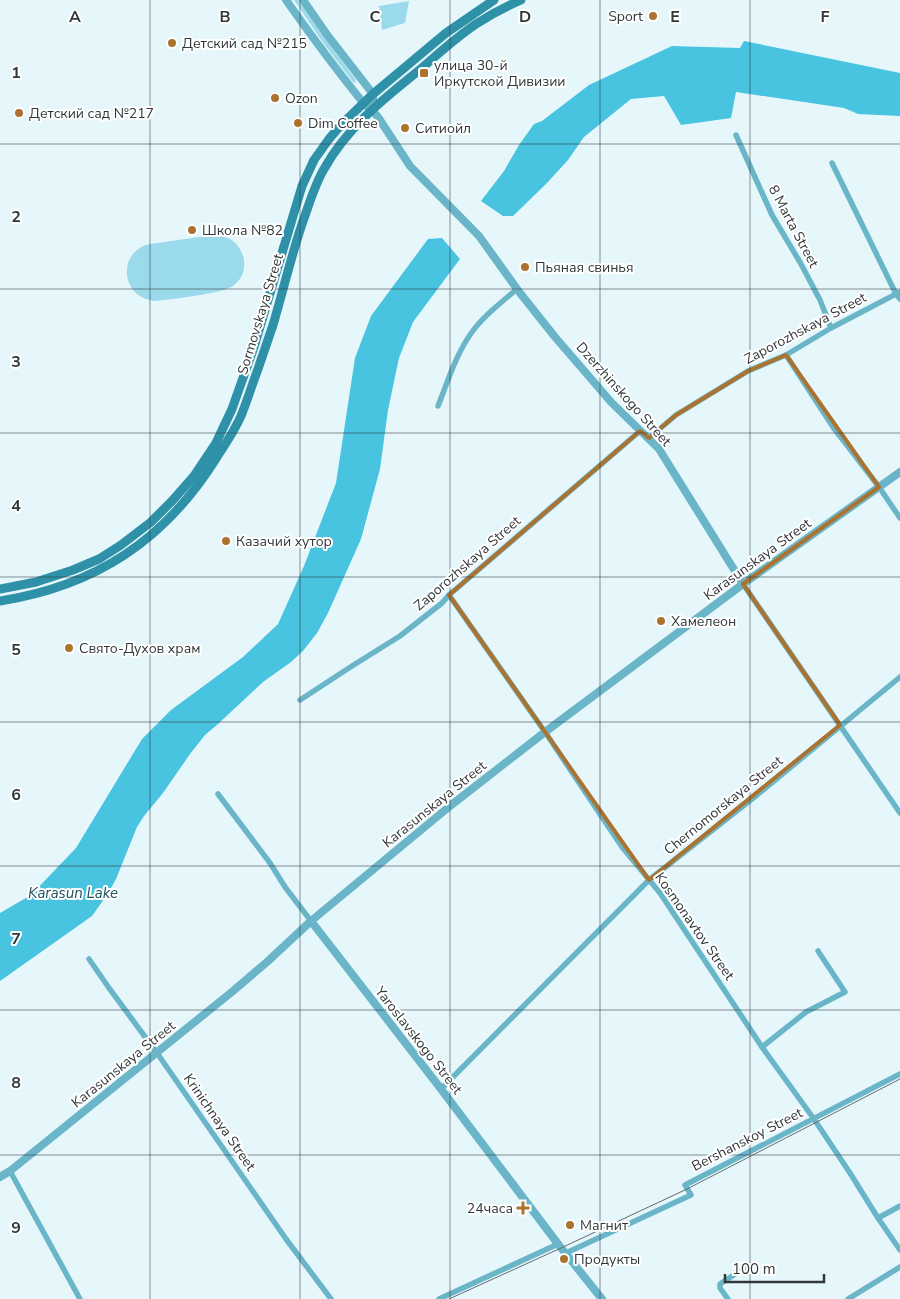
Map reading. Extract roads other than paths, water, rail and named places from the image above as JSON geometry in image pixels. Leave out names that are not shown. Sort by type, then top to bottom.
[{"type":"main road","name":"Sormovskaya Street","points":[[0,589],[36,582],[73,570],[99,558],[138,532],[172,501],[194,476],[216,443],[228,416],[254,346],[302,186],[314,160],[329,139],[363,102],[446,33],[494,0]]},
{"type":"main road","name":"Sormovskaya Street","points":[[0,601],[53,589],[99,570],[124,556],[146,540],[182,506],[204,479],[238,421],[272,328],[295,245],[315,186],[325,167],[355,126],[400,86],[475,25],[521,0]]},
{"type":"main road","points":[[228,416],[238,421]]},
{"type":"street","points":[[286,0],[363,102],[373,111]]},
{"type":"street","points":[[303,0],[373,94],[373,111]]},
{"type":"street","name":"Dzerzhinskogo Street","points":[[373,111],[410,166],[479,236],[555,337],[610,402],[659,449],[743,584],[900,813]]},
{"type":"street","name":"8 Marta Street","points":[[736,135],[772,215],[820,300],[831,328]]},
{"type":"street","points":[[832,163],[899,295]]},
{"type":"street","points":[[438,406],[452,368],[466,341],[483,319],[518,289]]},
{"type":"street","name":"Zaporozhskaya Street","points":[[649,438],[676,415],[748,371],[786,354],[831,328],[899,295]]},
{"type":"street","points":[[786,354],[833,427],[900,518]]},
{"type":"street","name":"Zaporozhskaya Street","points":[[300,700],[400,636],[442,603],[640,430]]},
{"type":"street","name":"Karasunskaya Street","points":[[3,1174],[240,986],[311,921],[450,806],[545,732],[743,584],[900,472]]},
{"type":"street","name":"Kosmonavtov Street","points":[[449,595],[617,839],[660,893],[762,1047],[814,1119],[900,1250]]},
{"type":"street","name":"Chernomorskaya Street","points":[[442,1089],[649,880],[757,795],[900,677]]},
{"type":"street","name":"Yaroslavskogo Street","points":[[218,794],[270,863],[285,887],[602,1299]]},
{"type":"street","points":[[762,1047],[806,1012],[845,992],[818,951]]},
{"type":"street","name":"Krinichnaya Street","points":[[90,959],[286,1239],[331,1299]]},
{"type":"street","name":"Bershanskoy Street","points":[[566,1253],[691,1195],[685,1185],[900,1074]]},
{"type":"street","points":[[3,1174],[80,1299]]},
{"type":"street","points":[[878,1218],[900,1206]]},
{"type":"street","points":[[439,1299],[558,1244]]},
{"type":"street","points":[[728,1299],[720,1288],[720,1284],[749,1265]]},
{"type":"street","points":[[848,1299],[900,1267]]},
{"type":"water","points":[[744,41],[900,73],[900,116],[858,114],[844,108],[736,92],[731,118],[681,125],[664,96],[631,99],[584,137],[568,160],[513,216],[503,216],[481,201],[504,171],[534,124],[542,121],[589,85],[672,46],[740,48]]},
{"type":"water","name":"Karasun Lake","points":[[442,238],[460,259],[413,322],[399,358],[388,410],[380,469],[361,539],[317,633],[303,651],[291,662],[263,682],[205,735],[137,827],[116,879],[92,916],[0,981],[0,913],[31,895],[76,848],[142,739],[171,710],[243,657],[278,624],[304,566],[336,483],[355,358],[371,316],[428,239]]},
{"type":"tram line","points":[[449,1299],[687,1189],[900,1079]]},
{"type":"place","name":"Sport","points":[[653,16]]},
{"type":"place","name":"Детский сад №215","points":[[172,43]]},
{"type":"place","name":"улица 30-й Иркутской Дивизии","points":[[424,73]]},
{"type":"place","name":"Ozon","points":[[275,98]]},
{"type":"place","name":"Детский сад №217","points":[[19,113]]},
{"type":"place","name":"Dim Coffee","points":[[298,123]]},
{"type":"place","name":"Ситиойл","points":[[405,128]]},
{"type":"place","name":"Школа №82","points":[[192,230]]},
{"type":"place","name":"Пьяная свинья","points":[[525,267]]},
{"type":"place","name":"Казачий хутор","points":[[226,541]]},
{"type":"place","name":"Хамелеон","points":[[661,621]]},
{"type":"place","name":"Свято-Духов храм","points":[[69,648]]},
{"type":"place","name":"24часа","points":[[523,1208]]},
{"type":"place","name":"Магнит","points":[[570,1225]]},
{"type":"place","name":"Продукты","points":[[564,1259]]}]
